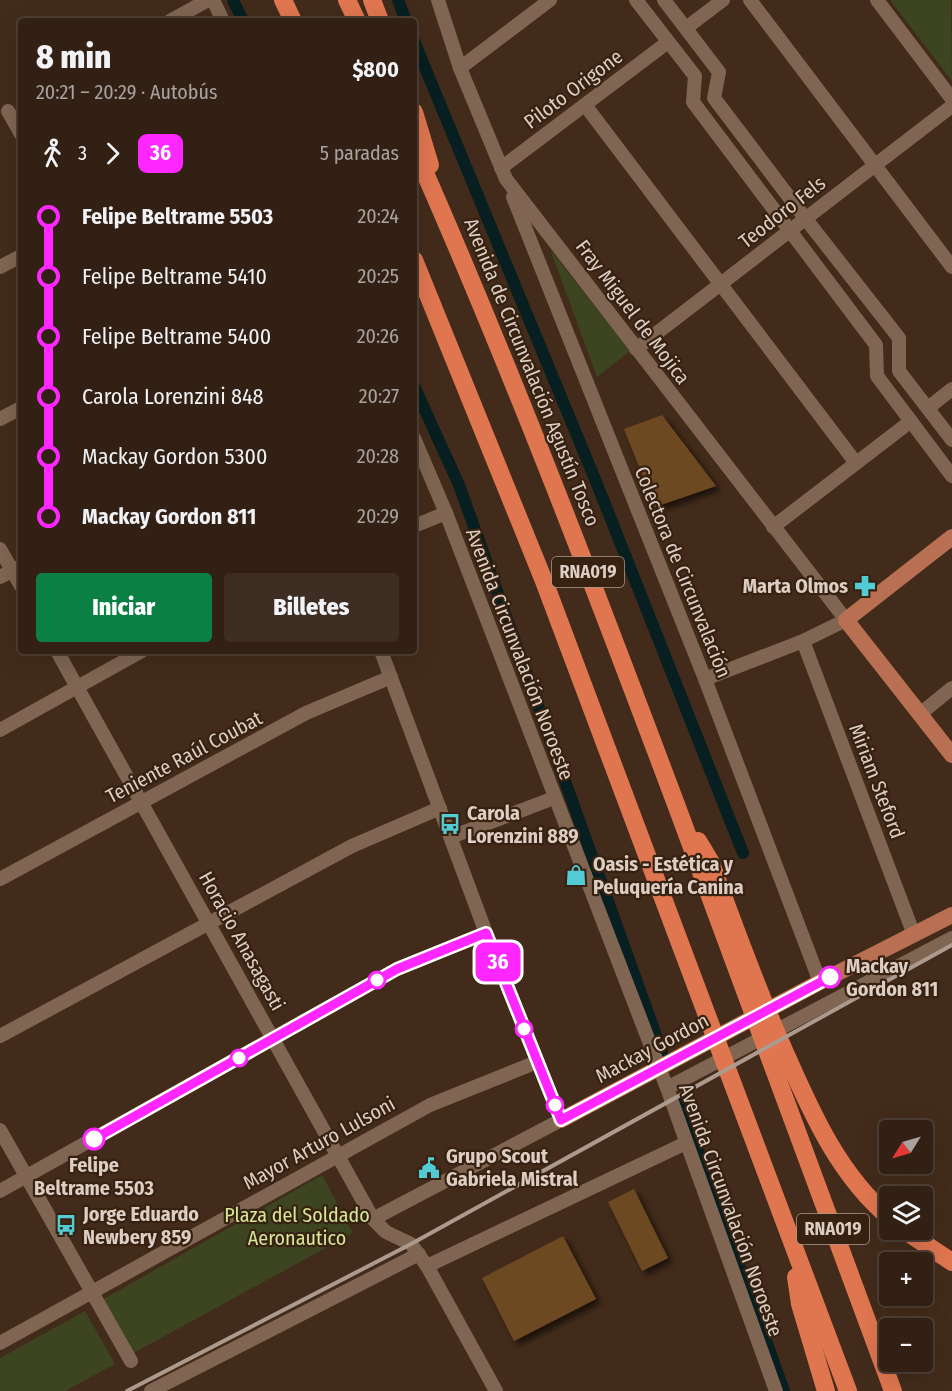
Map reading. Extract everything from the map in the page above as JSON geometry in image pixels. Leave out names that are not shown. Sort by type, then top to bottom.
[{"type":"highway","points":[[283,0],[292,18]]},
{"type":"highway","points":[[297,0],[306,18]]},
{"type":"highway","points":[[347,0],[356,18]]},
{"type":"highway","points":[[372,0],[379,18]]},
{"type":"highway","points":[[417,120],[426,144],[441,210]]},
{"type":"highway","name":"Avenida de Circunvalación Agustín Tosco","points":[[417,155],[538,442],[678,810],[781,1064],[893,1391]]},
{"type":"highway","name":"RNA019","points":[[417,267],[544,581],[848,1391]]},
{"type":"highway","points":[[417,275],[428,292]]},
{"type":"highway","points":[[781,1064],[839,1161],[867,1197],[879,1208]]},
{"type":"highway","points":[[919,1240],[952,1262]]},
{"type":"highway","points":[[792,1243],[800,1304],[826,1391]]},
{"type":"main road","points":[[952,537],[846,620],[952,755]]},
{"type":"main road","name":"Mackay Gordon","points":[[561,1120],[820,982],[952,915]]},
{"type":"street","points":[[175,18],[208,0]]},
{"type":"street","points":[[213,0],[222,18]]},
{"type":"street","name":"Fray Miguel de Mojica","points":[[438,0],[460,68],[503,173],[846,620]]},
{"type":"street","points":[[460,68],[550,0]]},
{"type":"street","points":[[636,0],[695,76],[693,102],[876,345],[877,376],[952,476]]},
{"type":"street","points":[[664,0],[719,72],[714,98],[899,338],[899,371],[952,440]]},
{"type":"street","points":[[686,28],[723,0]]},
{"type":"street","points":[[750,0],[952,267]]},
{"type":"street","points":[[877,0],[952,99]]},
{"type":"street","name":"Piloto Origone","points":[[503,173],[585,105],[668,42]]},
{"type":"street","points":[[18,105],[4,113],[18,130]]},
{"type":"street","points":[[585,105],[856,463]]},
{"type":"street","name":"Teodoro Fels","points":[[636,349],[952,106]]},
{"type":"street","name":"Colectora de Circunvalación","points":[[503,173],[705,679],[820,982]]},
{"type":"street","points":[[534,253],[538,245],[542,243],[558,246]]},
{"type":"street","points":[[0,267],[18,258]]},
{"type":"street","points":[[928,408],[952,389]]},
{"type":"street","points":[[0,419],[18,410]]},
{"type":"street","points":[[772,526],[911,421]]},
{"type":"street","name":"Avenida Circunvalación Noroeste","points":[[417,445],[446,513],[667,1088],[776,1391]]},
{"type":"street","points":[[417,525],[446,513]]},
{"type":"street","points":[[0,549],[11,571]]},
{"type":"street","points":[[705,679],[803,641],[846,620]]},
{"type":"street","name":"Miriam Steford","points":[[803,641],[914,935]]},
{"type":"street","name":"Horacio Anasagasti","points":[[59,654],[373,1219],[379,1228],[411,1244],[423,1260],[496,1391]]},
{"type":"street","points":[[0,730],[137,654]]},
{"type":"street","points":[[382,654],[486,933],[561,1120]]},
{"type":"street","name":"Teniente Raúl Coubat","points":[[0,879],[306,713],[392,677]]},
{"type":"street","points":[[920,714],[952,688]]},
{"type":"street","points":[[451,837],[554,798]]},
{"type":"street","points":[[0,1036],[370,837],[440,808]]},
{"type":"street","points":[[0,1191],[397,969],[486,933]]},
{"type":"street","points":[[667,1088],[952,938]]},
{"type":"street","name":"Mayor Arturo Lulsoni","points":[[0,1343],[430,1105],[537,1062]]},
{"type":"street","name":"Mackay Gordon","points":[[373,1219],[561,1120]]},
{"type":"street","points":[[0,1130],[131,1361]]},
{"type":"street","points":[[152,1391],[423,1260],[686,1143]]},
{"type":"green space","points":[[890,0],[951,0],[952,81]]},
{"type":"green space","points":[[550,249],[630,351],[597,377]]},
{"type":"green space","name":"Plaza del Soldado Aeronautico","points":[[322,1175],[353,1233],[132,1354],[102,1300]]},
{"type":"green space","points":[[85,1311],[115,1364],[65,1391],[0,1391],[0,1358]]},
{"type":"building","points":[[662,415],[716,486],[655,507],[624,429]]},
{"type":"building","points":[[634,1189],[668,1258],[642,1271],[608,1202]]},
{"type":"building","points":[[563,1236],[596,1299],[514,1341],[482,1278]]},
{"type":"waterway","points":[[233,0],[242,18]]},
{"type":"waterway","points":[[398,0],[405,18]]},
{"type":"waterway","points":[[417,48],[597,484],[743,853]]},
{"type":"waterway","points":[[417,393],[459,485],[662,1052]]},
{"type":"waterway","points":[[681,1103],[784,1391]]},
{"type":"railway","points":[[127,1391],[411,1244],[952,945]]},
{"type":"bus line","name":"36","points":[[94,1139],[397,969],[486,933],[561,1120],[830,977]]},
{"type":"place","name":"Marta Olmos","points":[[865,586]]},
{"type":"place","name":"Carola Lorenzini 889","points":[[450,824]]},
{"type":"place","name":"Oasis - Estética y Peluquería Canina","points":[[576,875]]},
{"type":"place","name":"Mackay Gordon 811","points":[[830,977]]},
{"type":"place","name":"Felipe Beltrame 5503","points":[[94,1139]]},
{"type":"place","name":"Grupo Scout Gabriela Mistral","points":[[429,1168]]},
{"type":"place","name":"Jorge Eduardo Newbery 859","points":[[66,1225]]}]
